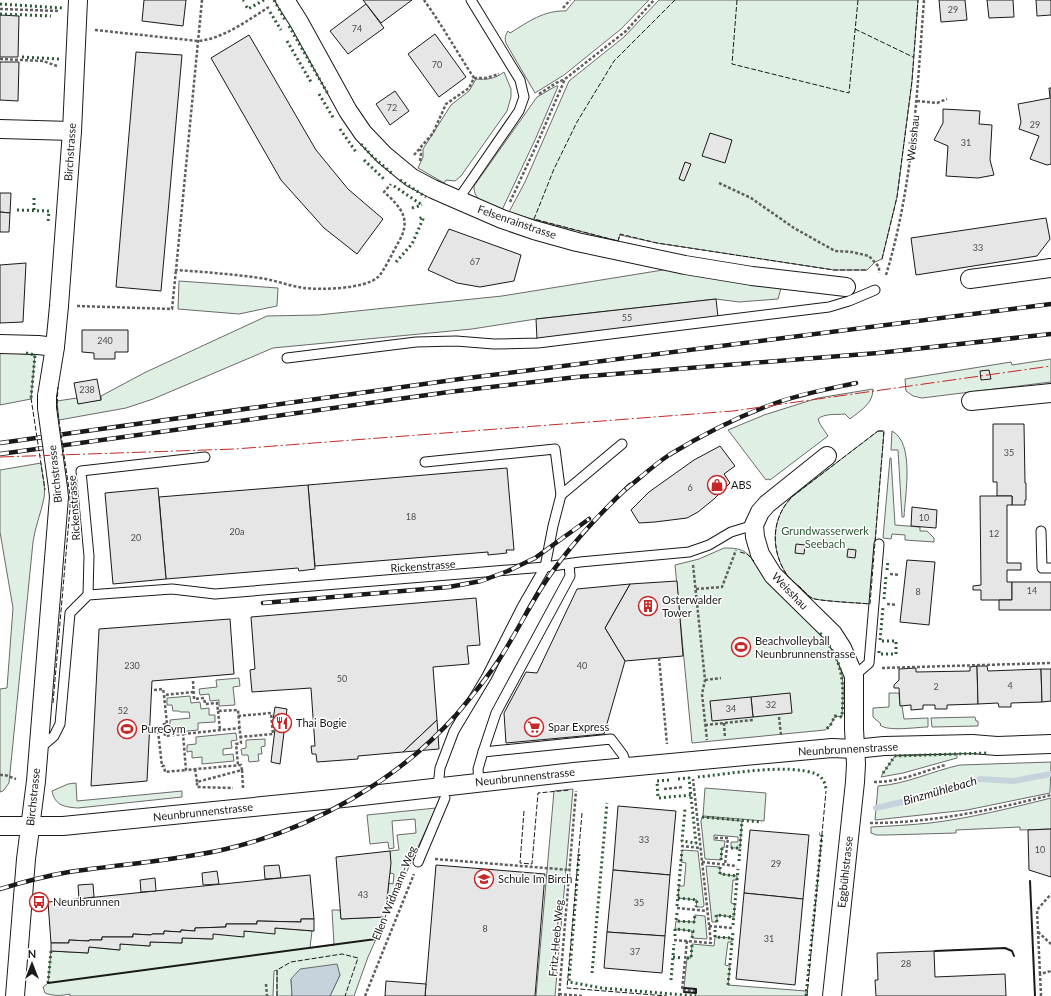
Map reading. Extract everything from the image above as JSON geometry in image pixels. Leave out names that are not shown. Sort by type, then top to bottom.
[{"type":"street","name":"Birchstrasse","points":[[15,996],[25,874],[36,781],[60,497],[47,408],[47,396],[55,347],[72,130],[78,0]]},
{"type":"street","name":"Felsenrainstrasse","points":[[278,3],[299,22],[348,111],[363,133],[384,156],[412,178],[457,201],[502,219],[577,242],[685,265],[752,276],[846,287]]},
{"type":"street","points":[[0,129],[72,130]]},
{"type":"street","points":[[970,279],[1051,268]]},
{"type":"street","points":[[0,344],[55,347]]},
{"type":"street","points":[[971,401],[1051,393]]},
{"type":"street","points":[[754,525],[760,512],[766,504],[827,456]]},
{"type":"street","name":"Weisshau","points":[[754,525],[755,537],[760,554],[773,575],[834,634],[842,648],[854,676],[855,748]]},
{"type":"street","name":"Neunbrunnenstrasse","points":[[0,826],[63,826],[353,797],[442,793],[479,782],[832,748],[972,744],[997,746],[1051,744]]},
{"type":"street","name":"Eggbühlstrasse","points":[[832,996],[855,782],[855,748]]},
{"type":"lane","points":[[457,201],[519,111],[524,97],[520,80],[471,0]]},
{"type":"lane","points":[[287,358],[416,342],[456,341],[494,344],[538,343],[829,307],[849,301],[874,290]]},
{"type":"lane","points":[[560,496],[622,444]]},
{"type":"lane","name":"Ellen-Widmann-Weg","points":[[419,860],[442,793],[440,768],[454,731],[487,676],[522,607],[545,567],[560,496],[555,449],[425,462]]},
{"type":"lane","name":"Rickenstrasse","points":[[205,457],[81,471],[89,556],[88,596],[172,590],[215,594],[545,567],[689,552],[709,545],[731,532],[754,525]]},
{"type":"lane","points":[[1041,531],[1042,568],[1051,568]]},
{"type":"lane","points":[[854,676],[869,663],[879,544]]},
{"type":"lane","points":[[479,782],[478,770],[482,752],[496,713],[570,576],[569,564]]},
{"type":"lane","points":[[38,750],[54,736],[60,724],[70,613],[88,596]]},
{"type":"lane","points":[[482,752],[611,739],[622,755],[627,767]]},
{"type":"path","points":[[75,306],[172,309],[202,0]]},
{"type":"path","points":[[424,0],[446,32],[474,78]]},
{"type":"path","points":[[563,8],[570,0]]},
{"type":"path","points":[[537,95],[565,79],[626,31],[654,0]]},
{"type":"path","name":"Weisshau","points":[[886,275],[902,208],[908,175],[917,101],[924,0]]},
{"type":"path","points":[[91,29],[198,41],[208,40],[218,37],[278,3]]},
{"type":"path","points":[[0,9],[65,12]]},
{"type":"path","points":[[0,59],[43,62],[61,67]]},
{"type":"path","points":[[474,78],[486,78],[497,75],[503,71]]},
{"type":"path","points":[[409,161],[433,133],[446,104],[469,88],[474,78]]},
{"type":"path","points":[[510,203],[565,79]]},
{"type":"path","points":[[917,101],[937,103],[947,99]]},
{"type":"path","points":[[176,270],[261,278],[303,288],[324,290],[362,285],[378,277],[402,237],[405,228],[405,218],[401,209],[384,192],[393,181]]},
{"type":"path","points":[[718,183],[750,198],[794,228],[835,251],[852,252],[869,256],[879,267],[879,273]]},
{"type":"path","points":[[696,590],[722,587],[736,550]]},
{"type":"path","points":[[693,563],[705,680],[702,694],[708,747]]},
{"type":"path","points":[[659,658],[668,746]]},
{"type":"path","points":[[876,668],[1051,663]]},
{"type":"path","points":[[705,680],[721,678]]},
{"type":"path","points":[[193,681],[194,699],[204,698],[205,704],[217,703],[220,730]]},
{"type":"path","points":[[154,690],[163,689],[167,724],[164,724],[165,736],[240,728]]},
{"type":"path","points":[[164,695],[194,692]]},
{"type":"path","points":[[218,711],[238,710],[241,743],[236,744],[238,765]]},
{"type":"path","points":[[238,716],[271,713],[273,734],[240,737]]},
{"type":"path","points":[[779,717],[782,740]]},
{"type":"path","points":[[705,725],[753,720]]},
{"type":"path","points":[[724,723],[726,745]]},
{"type":"path","points":[[152,732],[164,730]]},
{"type":"path","points":[[158,731],[162,766],[164,766],[165,772],[241,765],[244,794]]},
{"type":"path","points":[[183,734],[186,770]]},
{"type":"path","points":[[874,782],[905,778],[947,764]]},
{"type":"path","points":[[195,769],[197,787],[243,788]]},
{"type":"path","points":[[196,782],[242,770]]},
{"type":"path","points":[[674,940],[711,944],[692,773]]},
{"type":"path","points":[[0,775],[5,775],[16,779]]},
{"type":"path","name":"Fritz-Heeb-Weg","points":[[559,995],[576,785]]},
{"type":"path","points":[[664,789],[683,787]]},
{"type":"path","points":[[867,823],[929,819],[976,812],[1051,795]]},
{"type":"path","points":[[715,838],[728,838],[725,864]]},
{"type":"path","points":[[681,846],[700,848]]},
{"type":"path","points":[[419,860],[570,870]]},
{"type":"path","name":"Ellen-Widmann-Weg","points":[[365,996],[419,860]]},
{"type":"path","points":[[702,862],[738,866]]},
{"type":"path","points":[[1040,996],[1037,910],[1051,894]]},
{"type":"path","points":[[677,908],[707,911]]},
{"type":"path","points":[[709,926],[733,928]]},
{"type":"path","points":[[1038,932],[1051,944]]},
{"type":"path","points":[[686,941],[682,990],[695,991]]},
{"type":"path","points":[[1040,974],[1051,971]]},
{"type":"path","points":[[266,984],[268,996]]},
{"type":"path","points":[[559,995],[582,996]]},
{"type":"green space","points":[[575,0],[649,0],[621,29],[564,75],[535,93],[507,45],[505,39],[506,34],[508,31],[510,33],[530,21],[550,12],[566,11]]},
{"type":"green space","points":[[659,0],[918,0],[912,81],[897,197],[882,259],[875,262],[867,270],[834,270],[657,243],[620,235],[618,241],[509,212],[525,182],[569,81],[624,37]]},
{"type":"green space","points":[[504,72],[511,89],[511,97],[507,111],[461,176],[455,181],[446,180],[444,183],[418,168],[423,157],[423,149],[451,105],[469,91],[476,79],[490,78]]},
{"type":"green space","points":[[558,86],[557,89],[535,140],[502,210],[483,202],[476,196],[474,186],[537,97]]},
{"type":"green space","points":[[669,269],[751,285],[781,288],[778,299],[739,302],[716,299],[536,319],[472,329],[273,348],[153,399],[126,408],[59,420],[57,401],[77,398],[78,403],[101,400],[101,396],[146,372],[267,316],[318,315],[502,296]]},
{"type":"green space","points":[[179,281],[278,288],[277,306],[239,314],[178,309]]},
{"type":"green space","points":[[0,352],[35,355],[31,399],[0,405]]},
{"type":"green space","points":[[1051,359],[1051,382],[922,398],[913,396],[906,391],[905,379],[1011,362],[1012,365]]},
{"type":"green space","points":[[873,389],[869,403],[850,419],[845,414],[827,415],[818,419],[828,436],[770,480],[766,480],[728,430],[764,415],[818,398]]},
{"type":"green space","name":"Grundwasserwerk Seebach","points":[[878,431],[884,431],[870,604],[812,598],[790,579],[781,565],[775,534],[780,514],[793,496]]},
{"type":"green space","points":[[892,431],[899,437],[904,446],[906,458],[907,483],[904,517],[902,517],[898,450],[891,450]]},
{"type":"green space","points":[[890,458],[895,525],[920,527],[920,531],[927,531],[934,538],[934,542],[905,540],[905,535],[892,534],[891,539],[883,538]]},
{"type":"green space","points":[[41,463],[44,485],[43,504],[33,542],[9,783],[3,791],[0,792],[0,689],[7,688],[13,608],[0,532],[0,470]]},
{"type":"green space","points":[[724,548],[732,548],[745,552],[767,581],[807,619],[833,651],[839,663],[842,676],[842,717],[835,716],[830,726],[825,730],[692,743],[675,565],[699,559]]},
{"type":"green space","points":[[239,678],[240,686],[233,687],[235,705],[219,706],[219,700],[210,701],[209,694],[200,695],[199,689],[217,687],[216,680]]},
{"type":"green space","points":[[889,693],[899,693],[900,705],[902,706],[904,719],[928,718],[928,727],[896,729],[880,725],[881,724],[873,717],[873,708],[889,707]]},
{"type":"green space","points":[[190,696],[191,703],[200,702],[201,709],[209,708],[209,715],[215,715],[215,722],[198,723],[198,730],[167,733],[167,727],[170,726],[170,720],[190,718],[189,712],[173,711],[172,705],[167,705],[167,698]]},
{"type":"green space","points":[[975,717],[976,721],[978,721],[978,726],[932,727],[931,718]]},
{"type":"green space","points":[[236,733],[237,740],[231,741],[232,748],[223,749],[223,755],[233,754],[234,761],[202,764],[202,757],[192,758],[192,751],[187,752],[187,745],[196,744],[196,737]]},
{"type":"green space","points":[[265,739],[265,746],[261,747],[262,754],[258,754],[259,761],[249,762],[248,755],[242,755],[241,749],[246,748],[246,740]]},
{"type":"green space","points":[[957,754],[957,758],[903,773],[881,777],[895,756]]},
{"type":"green space","points":[[1051,762],[1050,793],[967,810],[875,820],[878,786],[899,783],[960,765]]},
{"type":"green space","points":[[76,783],[77,801],[182,791],[182,797],[78,808],[61,805],[58,803],[53,796],[52,791],[68,784]]},
{"type":"green space","points":[[705,788],[766,793],[764,821],[703,816]]},
{"type":"green space","points":[[573,789],[555,996],[536,996],[554,791]]},
{"type":"green space","points":[[1051,798],[1051,829],[1020,830],[1020,827],[956,830],[956,833],[876,835],[871,833],[871,827],[945,821]]},
{"type":"green space","points":[[436,808],[390,908],[386,907],[389,883],[393,884],[394,874],[390,873],[390,851],[399,850],[397,835],[416,833],[415,819],[392,821],[394,848],[389,849],[388,842],[370,844],[367,815]]},
{"type":"green space","points":[[702,817],[742,821],[740,848],[731,848],[731,842],[738,842],[738,837],[714,835],[714,840],[725,841],[724,848],[722,847],[721,860],[705,859],[701,821]]},
{"type":"green space","points":[[682,850],[698,851],[703,907],[696,907],[697,900],[678,898],[679,886],[684,886],[686,863],[681,862]]},
{"type":"green space","points":[[706,866],[720,867],[720,874],[737,876],[737,880],[733,880],[731,903],[735,904],[734,917],[717,915],[717,922],[712,922]]},
{"type":"green space","points":[[332,910],[340,910],[341,919],[386,917],[368,957],[354,996],[330,996],[340,975],[291,979],[292,996],[277,996],[277,970],[274,971],[273,996],[70,996],[70,994],[51,995],[45,993],[43,987],[48,983],[51,951],[88,953],[89,947],[119,950],[120,944],[150,946],[150,942],[182,943],[182,938],[212,939],[213,934],[244,931],[274,933],[275,928],[312,931],[310,948],[334,945]]},
{"type":"green space","points":[[695,915],[705,916],[707,939],[692,938],[692,931],[675,929],[676,921],[694,922]]},
{"type":"green space","points":[[715,937],[732,938],[732,942],[728,942],[725,965],[730,966],[728,985],[806,991],[806,996],[695,996],[696,989],[684,988],[687,958],[691,958],[692,944],[714,946]]},
{"type":"shaded area","points":[[337,964],[340,975],[330,996],[292,996],[291,979],[300,969]]},
{"type":"building","points":[[144,0],[186,0],[183,26],[142,21]]},
{"type":"building","points":[[363,0],[412,0],[381,23]]},
{"type":"building","points":[[939,0],[965,0],[967,20],[941,22]]},
{"type":"building","points":[[987,0],[1013,0],[1014,17],[989,18]]},
{"type":"building","points":[[1036,0],[1051,0],[1051,15],[1037,16]]},
{"type":"building","points":[[366,4],[384,28],[348,54],[330,31]]},
{"type":"building","points":[[0,15],[19,16],[18,57],[0,57]]},
{"type":"building","points":[[435,34],[466,77],[439,97],[408,54]]},
{"type":"building","points":[[249,35],[316,150],[348,189],[383,219],[357,254],[324,228],[281,180],[211,58]]},
{"type":"building","points":[[136,52],[182,55],[161,291],[116,287]]},
{"type":"building","points":[[0,62],[19,62],[18,101],[0,100]]},
{"type":"building","points":[[1049,88],[1051,88],[1051,164],[1047,165],[1030,159],[1039,136],[1019,129],[1021,122],[1018,104],[1050,98]]},
{"type":"building","points":[[395,91],[409,111],[390,125],[376,104]]},
{"type":"building","points":[[943,109],[980,111],[979,124],[992,125],[990,160],[994,175],[978,178],[946,176],[948,146],[934,140],[943,123]]},
{"type":"building","points":[[710,133],[732,140],[725,163],[702,156]]},
{"type":"building","points":[[685,162],[691,164],[684,181],[679,179]]},
{"type":"building","points":[[0,193],[11,193],[10,213],[0,212]]},
{"type":"building","points":[[0,212],[10,213],[9,232],[0,232]]},
{"type":"building","points":[[1046,218],[1050,239],[1037,256],[916,275],[911,238]]},
{"type":"building","points":[[449,229],[521,255],[514,281],[480,287],[457,283],[428,270]]},
{"type":"building","points":[[26,263],[23,322],[0,323],[0,265]]},
{"type":"building","points":[[716,299],[718,317],[537,339],[536,319]]},
{"type":"building","points":[[82,330],[128,330],[128,352],[115,352],[115,359],[94,359],[94,353],[82,352]]},
{"type":"building","points":[[989,370],[991,379],[981,380],[980,371]]},
{"type":"building","points":[[97,379],[101,400],[78,404],[74,383]]},
{"type":"building","points":[[993,424],[1024,424],[1026,483],[1025,505],[1012,505],[1012,496],[997,496],[997,482],[993,482]]},
{"type":"building","points":[[720,446],[735,466],[724,474],[730,483],[714,499],[698,512],[687,518],[639,523],[631,510],[649,492],[694,460]]},
{"type":"building","points":[[507,468],[514,550],[506,550],[507,553],[488,555],[488,552],[315,566],[308,485]]},
{"type":"building","points":[[308,485],[315,569],[299,571],[298,568],[166,579],[159,497]]},
{"type":"building","points":[[158,488],[166,579],[113,584],[105,493]]},
{"type":"building","points":[[980,496],[1012,496],[1012,505],[1007,505],[1007,563],[1021,563],[1021,570],[1007,570],[1007,582],[1012,582],[1012,600],[981,600],[981,590],[973,590],[973,586],[981,585]]},
{"type":"building","points":[[912,507],[937,510],[936,528],[911,526]]},
{"type":"building","points":[[796,544],[805,545],[804,554],[795,553]]},
{"type":"building","points":[[848,549],[856,550],[855,558],[847,557]]},
{"type":"building","points":[[907,560],[935,562],[929,625],[900,622]]},
{"type":"building","name":"Osterwalder Tower","points":[[677,581],[683,656],[625,661],[605,628],[630,584]]},
{"type":"building","points":[[1012,582],[1051,582],[1051,610],[999,610],[999,600],[1012,600]]},
{"type":"building","points":[[630,584],[605,628],[625,661],[604,734],[506,743],[504,713],[526,672],[537,673],[577,589]]},
{"type":"building","points":[[476,598],[480,645],[467,646],[469,664],[433,667],[437,720],[403,752],[358,756],[358,759],[317,762],[316,754],[312,754],[311,746],[315,746],[311,688],[252,692],[250,670],[255,669],[251,617]]},
{"type":"building","points":[[230,619],[234,674],[152,681],[147,781],[91,786],[99,629]]},
{"type":"building","points":[[977,666],[978,704],[947,705],[947,709],[935,709],[935,705],[923,705],[923,709],[911,710],[911,705],[900,706],[899,688],[894,688],[894,685],[899,680],[899,669],[916,668],[916,672],[970,671],[970,667]]},
{"type":"building","points":[[977,666],[987,666],[988,671],[1041,669],[1042,702],[1011,703],[1011,707],[999,707],[998,703],[978,704]]},
{"type":"building","points":[[1041,669],[1051,669],[1051,701],[1042,702]]},
{"type":"building","points":[[790,693],[792,713],[753,717],[751,697]]},
{"type":"building","points":[[751,697],[753,717],[712,721],[710,701]]},
{"type":"building","points":[[275,707],[287,709],[280,764],[271,762],[276,721],[273,720]]},
{"type":"building","points":[[437,720],[439,749],[403,752]]},
{"type":"building","points":[[618,806],[676,811],[670,875],[613,870]]},
{"type":"building","points":[[1051,829],[1051,877],[1029,870],[1028,830]]},
{"type":"building","points":[[750,830],[809,835],[803,899],[744,893]]},
{"type":"building","points":[[390,851],[391,863],[385,917],[341,919],[336,857]]},
{"type":"building","points":[[279,865],[281,878],[265,879],[264,866]]},
{"type":"building","points":[[436,865],[545,874],[535,996],[425,996]]},
{"type":"building","points":[[613,870],[670,875],[665,936],[607,932]]},
{"type":"building","points":[[217,871],[219,884],[203,885],[202,873]]},
{"type":"building","points":[[310,875],[314,919],[301,919],[301,922],[257,921],[257,924],[226,924],[226,927],[195,928],[195,931],[164,931],[164,934],[133,934],[133,937],[102,937],[102,940],[69,940],[69,943],[51,943],[48,902]]},
{"type":"building","points":[[155,878],[156,891],[141,892],[140,880]]},
{"type":"building","points":[[93,884],[94,897],[79,899],[78,885]]},
{"type":"building","points":[[744,893],[803,899],[795,985],[736,979]]},
{"type":"building","points":[[301,919],[314,919],[314,931],[275,928],[275,934],[244,931],[244,937],[213,934],[213,939],[182,938],[182,943],[150,942],[150,946],[120,944],[120,950],[89,947],[88,953],[51,951],[51,943],[69,943],[69,940],[89,941],[102,940],[102,937],[133,937],[133,934],[164,934],[164,931],[195,931],[195,928],[226,927],[226,924],[257,924],[257,921],[301,922]]},
{"type":"building","points":[[607,932],[665,936],[662,973],[604,968]]},
{"type":"building","points":[[934,951],[935,977],[1005,974],[1006,996],[876,996],[875,980],[878,980],[877,953]]},
{"type":"building","points":[[386,981],[426,984],[425,996],[385,996]]},
{"type":"waterway","name":"Binzmühlebach","points":[[876,808],[953,789],[980,779],[1013,781],[1051,774]]},
{"type":"railway","points":[[0,443],[460,379],[1051,304]]},
{"type":"railway","points":[[0,454],[449,392],[577,377],[878,353],[1051,334]]},
{"type":"railway","points":[[626,489],[669,455],[733,421],[783,400],[856,383]]},
{"type":"railway","points":[[0,889],[34,879],[60,874],[187,857],[226,849],[258,840],[290,829],[321,815],[380,781],[433,739],[456,715],[497,663],[542,587],[562,559],[594,521],[630,485]]},
{"type":"railway","points":[[263,603],[449,587],[481,581],[508,571],[535,558],[589,519]]},
{"type":"hedge","points":[[246,6],[248,9],[264,0]]},
{"type":"hedge","points":[[274,0],[285,20]]},
{"type":"hedge","points":[[0,4],[62,8]]},
{"type":"hedge","points":[[270,12],[281,30]]},
{"type":"hedge","points":[[0,14],[51,16]]},
{"type":"hedge","points":[[289,26],[328,94]]},
{"type":"hedge","points":[[287,41],[311,82]]},
{"type":"hedge","points":[[22,57],[59,59]]},
{"type":"hedge","points":[[319,94],[334,119]]},
{"type":"hedge","points":[[340,129],[356,152]]},
{"type":"hedge","points":[[361,144],[373,157],[394,175]]},
{"type":"hedge","points":[[364,160],[385,180]]},
{"type":"hedge","points":[[400,180],[426,197]]},
{"type":"hedge","points":[[394,186],[422,205]]},
{"type":"hedge","points":[[34,197],[34,210]]},
{"type":"hedge","points":[[412,208],[422,205]]},
{"type":"hedge","points":[[17,210],[49,211],[48,222]]},
{"type":"hedge","points":[[396,262],[412,244],[423,217],[418,219]]},
{"type":"hedge","points":[[26,353],[35,355],[31,398]]},
{"type":"hedge","points":[[887,570],[888,560]]},
{"type":"hedge","points":[[884,599],[886,576]]},
{"type":"hedge","points":[[879,651],[879,654],[896,654],[896,641],[880,641],[883,607]]},
{"type":"hedge","points":[[820,633],[828,643],[838,663],[841,672],[843,693],[842,717],[835,716],[830,726],[825,730]]},
{"type":"hedge","points":[[883,773],[895,756],[988,753]]},
{"type":"hedge","points":[[698,777],[758,770],[790,769],[816,774],[821,777],[825,783],[826,791]]},
{"type":"hedge","points":[[678,779],[689,778],[696,843],[682,841],[685,809]]},
{"type":"hedge","points":[[669,780],[657,781],[658,798],[691,795]]},
{"type":"hedge","points":[[592,973],[607,803]]},
{"type":"hedge","points":[[702,817],[762,822]]},
{"type":"hedge","points":[[739,861],[742,821]]},
{"type":"hedge","points":[[806,996],[822,834],[819,834]]},
{"type":"hedge","points":[[721,860],[722,847]]},
{"type":"hedge","points":[[731,848],[740,848]]},
{"type":"hedge","points":[[677,906],[682,850]]},
{"type":"hedge","points":[[579,854],[569,982],[602,988],[696,996]]},
{"type":"hedge","points":[[720,867],[720,874],[737,876]]},
{"type":"hedge","points":[[733,925],[738,869]]},
{"type":"hedge","points":[[678,898],[697,900],[696,907]]},
{"type":"hedge","points":[[677,913],[676,921],[694,922],[695,915]]},
{"type":"hedge","points":[[717,922],[716,915],[734,917]]},
{"type":"hedge","points":[[675,936],[675,929],[693,931],[692,938]]},
{"type":"hedge","points":[[715,930],[715,937],[732,938]]},
{"type":"hedge","points":[[728,985],[733,932]]},
{"type":"hedge","points":[[671,980],[674,944]]},
{"type":"hedge","points":[[687,958],[691,958],[692,944]]},
{"type":"hedge","points":[[48,983],[51,951]]},
{"type":"hedge","points":[[673,957],[682,958]]},
{"type":"fence","points":[[675,0],[614,61],[577,122],[554,169],[534,219],[618,241],[620,234],[657,243],[834,270],[867,270]]},
{"type":"fence","points":[[737,0],[732,64],[849,93],[858,0]]},
{"type":"fence","points":[[882,259],[897,197],[912,81],[918,0]]},
{"type":"fence","points":[[855,29],[913,57]]},
{"type":"fence","points":[[53,703],[70,508],[70,496],[57,407],[58,387]]},
{"type":"fence","points":[[31,398],[45,490]]},
{"type":"fence","points":[[878,431],[884,431],[870,604],[812,598],[790,579],[781,565],[775,534],[780,514],[793,496],[878,431]]},
{"type":"fence","points":[[740,552],[747,554],[754,561]]},
{"type":"fence","points":[[524,811],[520,863],[532,864],[538,793],[570,790]]},
{"type":"fence","points":[[807,996],[826,791]]},
{"type":"fence","points":[[582,813],[567,988],[667,996]]},
{"type":"fence","points":[[277,996],[277,970],[291,962],[342,954],[358,958],[345,996]]},
{"type":"wall","points":[[1030,881],[1035,996]]},
{"type":"wall","points":[[48,983],[376,939]]},
{"type":"wall","points":[[935,951],[1005,948],[1012,951],[1014,956]]},
{"type":"wall","points":[[684,988],[696,989],[696,993],[684,992]]},
{"type":"power","points":[[0,457],[235,449],[733,411],[1051,366]]},
{"type":"place","name":"ABS","points":[[717,485]]},
{"type":"place","name":"Osterwalder Tower","points":[[648,606]]},
{"type":"place","name":"Beachvolleyball Neunbrunnenstrasse","points":[[741,647]]},
{"type":"place","name":"Thai Bogie","points":[[282,723]]},
{"type":"place","name":"Spar Express","points":[[534,727]]},
{"type":"place","name":"PureGym","points":[[127,729]]},
{"type":"place","name":"Schule Im Birch","points":[[484,879]]},
{"type":"place","name":"Neunbrunnen","points":[[39,902]]}]
